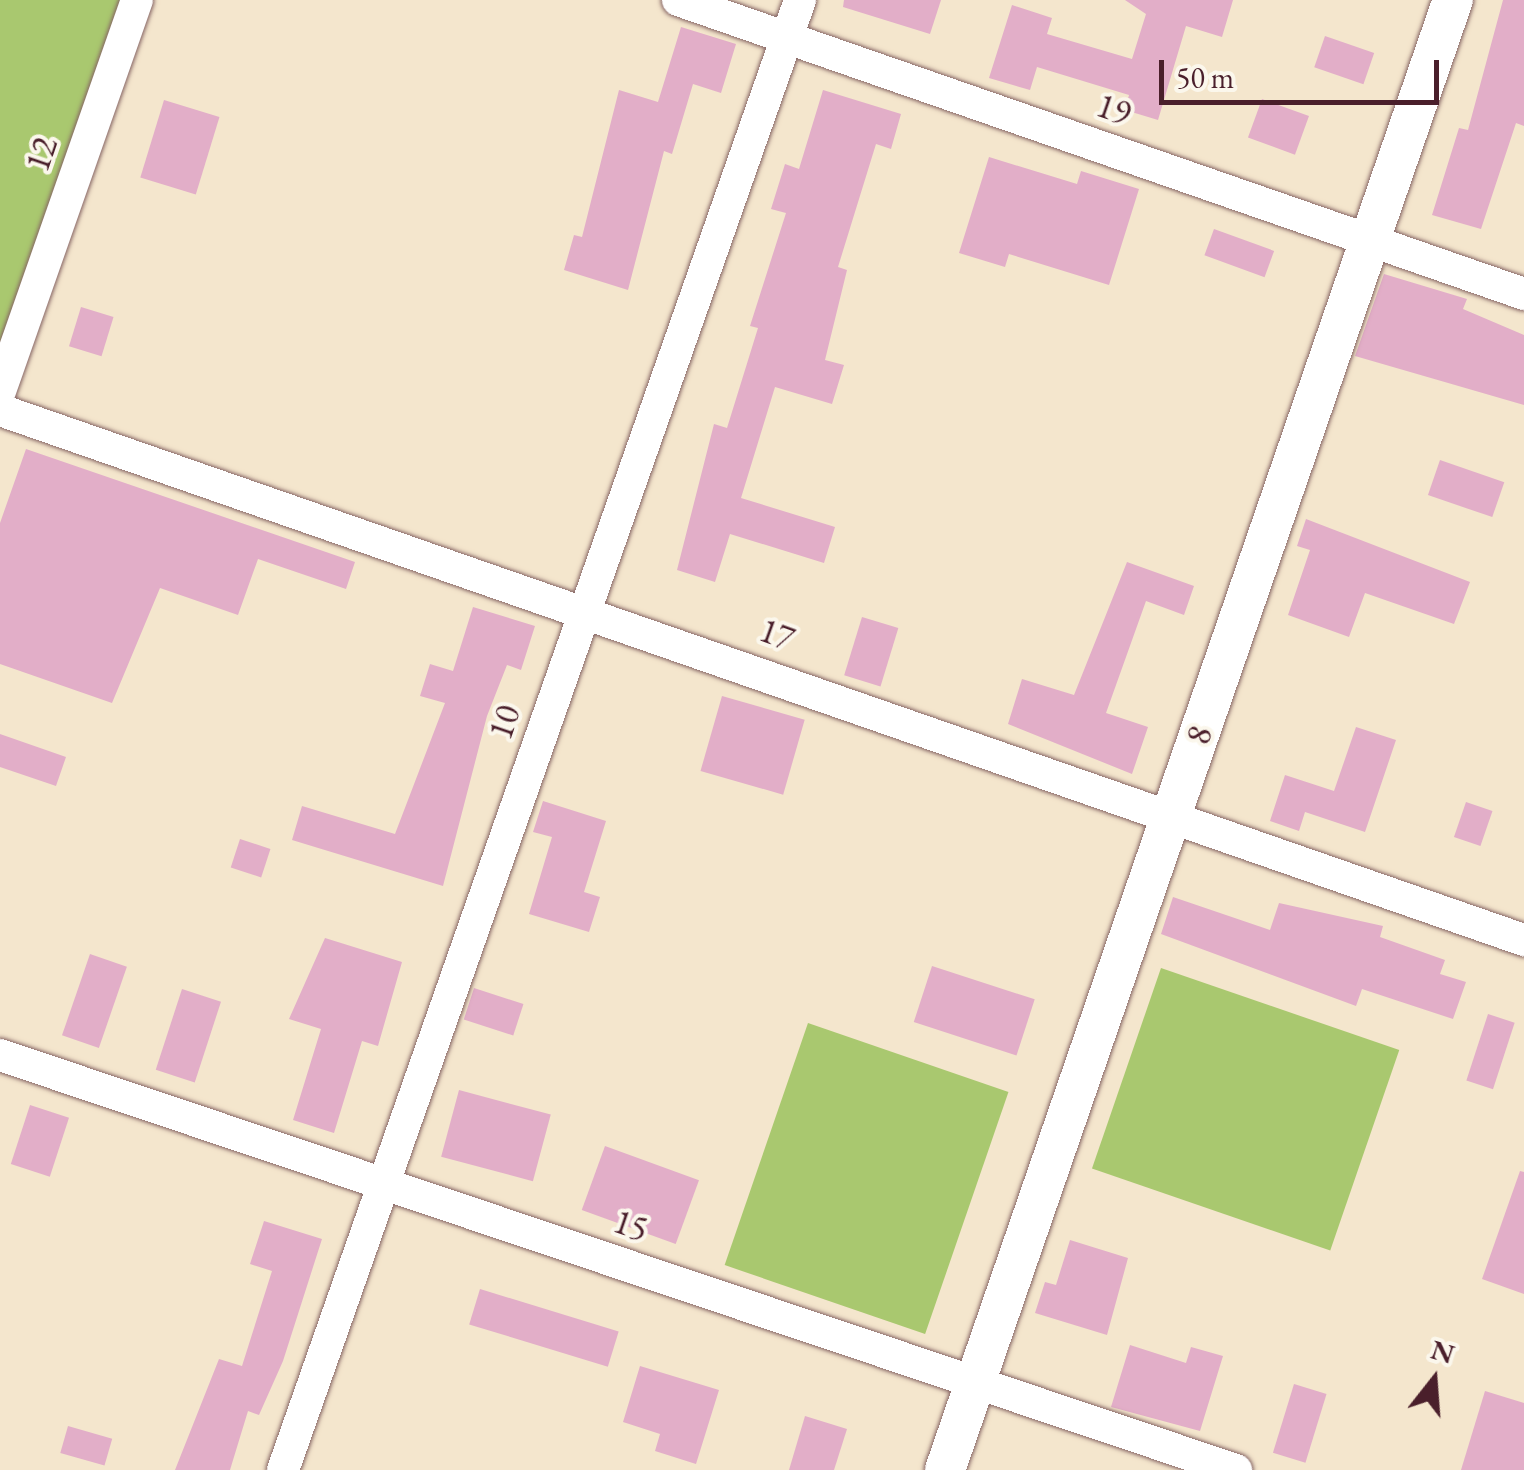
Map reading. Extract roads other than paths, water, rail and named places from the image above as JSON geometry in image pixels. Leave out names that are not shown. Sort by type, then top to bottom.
[{"type":"street","name":"12","points":[[0,391],[137,0]]},
{"type":"street","name":"19","points":[[678,0],[1524,294]]},
{"type":"street","name":"10","points":[[283,1470],[800,0]]},
{"type":"street","name":"8","points":[[945,1470],[1454,0]]},
{"type":"street","name":"17","points":[[0,410],[586,608],[1170,819],[1524,940]]},
{"type":"street","name":"15","points":[[0,1055],[1236,1470]]}]
